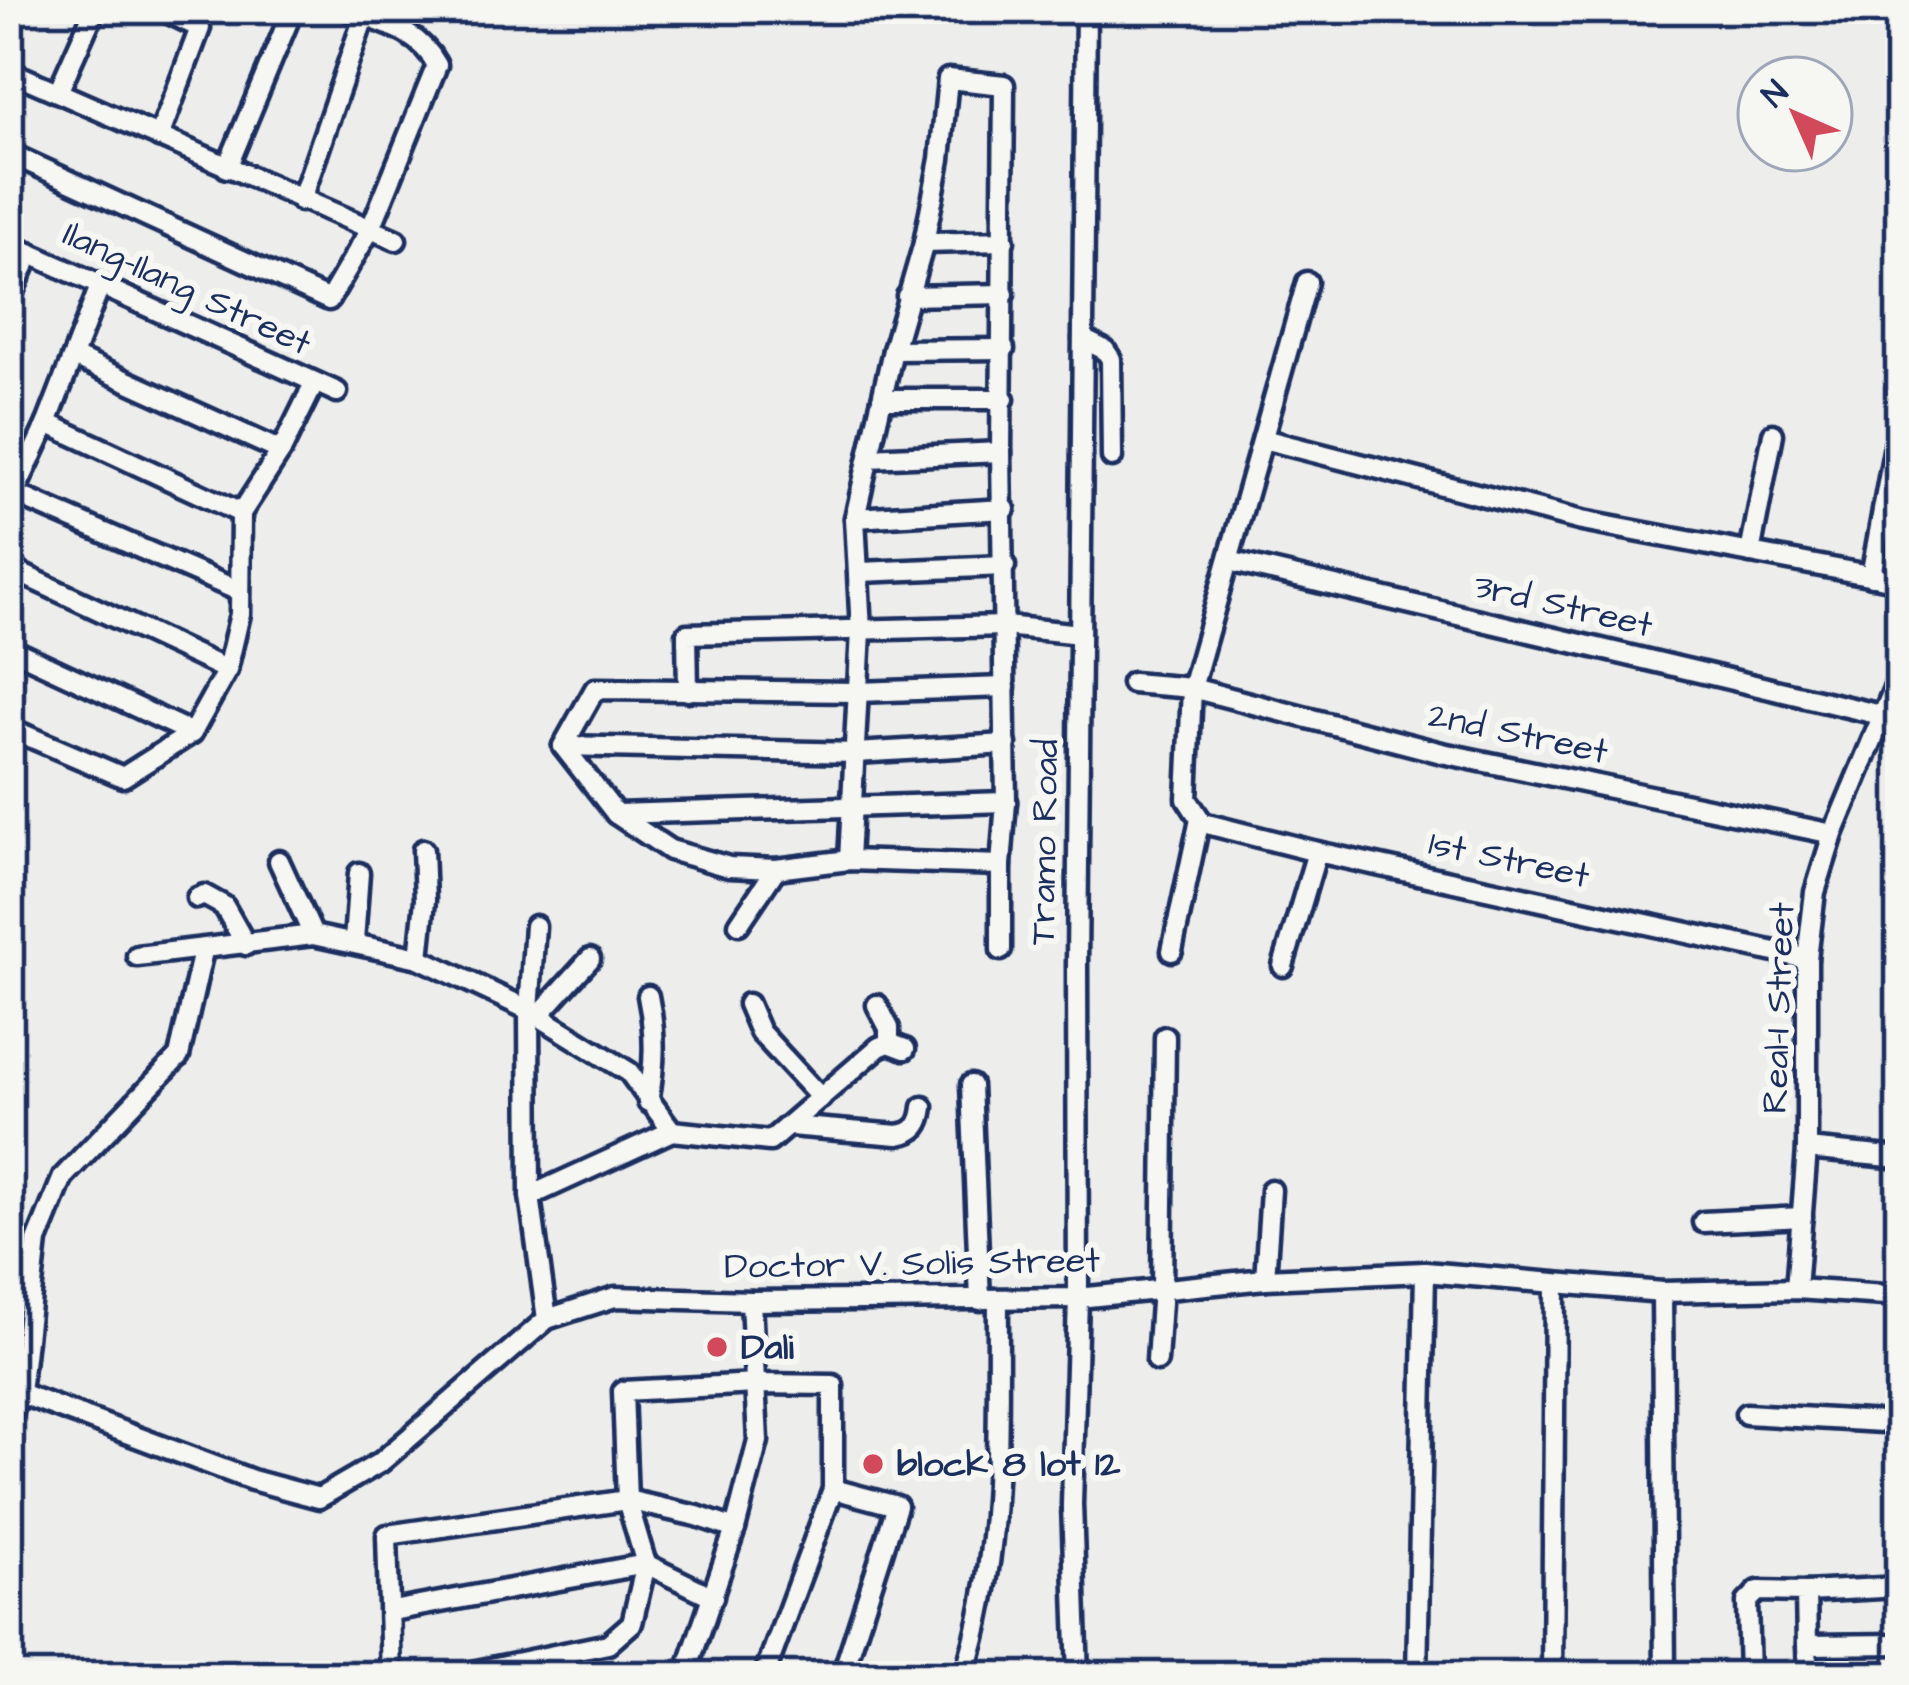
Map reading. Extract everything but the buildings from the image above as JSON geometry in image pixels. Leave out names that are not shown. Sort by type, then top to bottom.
[{"type":"street","points":[[58,92],[95,9]]},
{"type":"street","points":[[159,137],[200,28],[161,9]]},
{"type":"street","points":[[227,168],[292,9]]},
{"type":"street","name":"Tramo Road","points":[[1078,1676],[1072,1504],[1078,1298],[1087,9]]},
{"type":"street","points":[[9,153],[328,300],[371,228],[437,65],[419,40],[404,30],[355,13],[301,201]]},
{"type":"street","points":[[9,71],[396,240]]},
{"type":"street","points":[[849,860],[861,631],[855,518],[893,350],[924,243],[940,159],[948,79],[1004,85],[1001,452],[1006,802],[1000,865],[1001,950]]},
{"type":"street","points":[[924,243],[1004,241]]},
{"type":"street","name":"Ilang-Ilang Street","points":[[9,244],[338,392]]},
{"type":"street","points":[[9,301],[30,253]]},
{"type":"street","points":[[1172,951],[1200,819],[1187,799],[1192,688],[1307,282]]},
{"type":"street","points":[[100,286],[12,499],[239,591]]},
{"type":"street","points":[[907,296],[1004,294]]},
{"type":"street","points":[[1083,339],[1106,350],[1112,359],[1112,457]]},
{"type":"street","points":[[893,350],[1004,349]]},
{"type":"street","points":[[74,357],[281,451]]},
{"type":"street","points":[[9,728],[124,778],[192,733],[227,670],[240,614],[242,513],[281,451],[314,384]]},
{"type":"street","points":[[882,400],[1004,399]]},
{"type":"street","points":[[47,423],[242,513]]},
{"type":"street","points":[[1750,553],[1773,434]]},
{"type":"street","points":[[1263,439],[1551,513],[1900,580]]},
{"type":"street","points":[[1871,576],[1895,445]]},
{"type":"street","points":[[869,458],[1001,452]]},
{"type":"street","points":[[855,518],[1005,509]]},
{"type":"street","name":"3rd Street","points":[[1229,561],[1881,715]]},
{"type":"street","points":[[860,572],[1005,566]]},
{"type":"street","points":[[9,568],[227,670]]},
{"type":"street","points":[[688,691],[687,634],[1005,626],[1080,634]]},
{"type":"street","points":[[9,647],[192,733]]},
{"type":"street","name":"Real-I Street","points":[[1796,1289],[1807,1149],[1807,959],[1815,892],[1833,834],[1900,674]]},
{"type":"street","name":"2nd Street","points":[[1132,683],[1192,688],[1442,753],[1833,834]]},
{"type":"street","points":[[563,746],[595,689],[857,692],[1005,687]]},
{"type":"street","points":[[563,746],[856,753],[1006,744]]},
{"type":"street","points":[[563,746],[616,814],[670,850],[729,867],[776,869],[849,860],[1000,865]]},
{"type":"street","points":[[616,814],[1006,802]]},
{"type":"street","name":"1st Street","points":[[1200,819],[1317,852],[1807,959]]},
{"type":"street","points":[[418,958],[425,900],[423,850]]},
{"type":"street","points":[[1283,967],[1317,852]]},
{"type":"street","points":[[279,861],[313,935]]},
{"type":"street","points":[[739,924],[776,869]]},
{"type":"street","points":[[354,941],[359,872]]},
{"type":"street","points":[[197,898],[204,895],[224,906],[246,945]]},
{"type":"street","points":[[535,926],[530,1196],[548,1319]]},
{"type":"street","points":[[137,956],[313,935],[418,958],[533,1013],[629,1072],[673,1131]]},
{"type":"street","points":[[9,1421],[37,1241],[63,1177],[179,1056],[203,951]]},
{"type":"street","points":[[533,1013],[590,959]]},
{"type":"street","points":[[648,996],[656,1047],[648,1102]]},
{"type":"street","points":[[748,1004],[760,1032],[821,1098]]},
{"type":"street","points":[[530,1196],[673,1131],[770,1141],[821,1098],[897,1046],[877,1005]]},
{"type":"street","points":[[1157,1361],[1166,1037]]},
{"type":"street","points":[[964,1676],[981,1624],[997,1510],[989,1300],[970,1084]]},
{"type":"street","points":[[790,1126],[898,1135],[914,1131],[921,1123],[923,1106]]},
{"type":"street","points":[[1807,1149],[1900,1158]]},
{"type":"street","points":[[1265,1279],[1271,1190]]},
{"type":"street","points":[[1703,1222],[1802,1217]]},
{"type":"street","points":[[1417,1676],[1424,1272]]},
{"type":"street","name":"Doctor V. Solis Street","points":[[14,1390],[252,1480],[319,1498],[381,1462],[548,1319],[615,1297],[751,1301],[1078,1298],[1265,1279],[1424,1272],[1662,1292],[1796,1289],[1900,1296]]},
{"type":"street","points":[[1552,1676],[1555,1284]]},
{"type":"street","points":[[1662,1292],[1665,1676]]},
{"type":"street","points":[[686,1676],[735,1529],[758,1441],[751,1301]]},
{"type":"street","points":[[452,1676],[608,1644],[632,1623],[646,1564],[626,1500],[623,1390],[833,1385],[832,1489],[764,1676]]},
{"type":"street","points":[[1746,1414],[1900,1423]]},
{"type":"street","points":[[832,1489],[897,1506],[842,1676]]},
{"type":"street","points":[[392,1676],[387,1535],[626,1500],[735,1529]]},
{"type":"street","points":[[392,1611],[646,1564],[713,1598]]},
{"type":"street","points":[[1749,1676],[1750,1595],[1900,1587]]},
{"type":"street","points":[[1805,1592],[1808,1676]]},
{"type":"street","points":[[1808,1645],[1900,1644]]},
{"type":"place","name":"Dali","points":[[717,1347]]},
{"type":"place","name":"block 8 lot 12","points":[[873,1464]]}]
